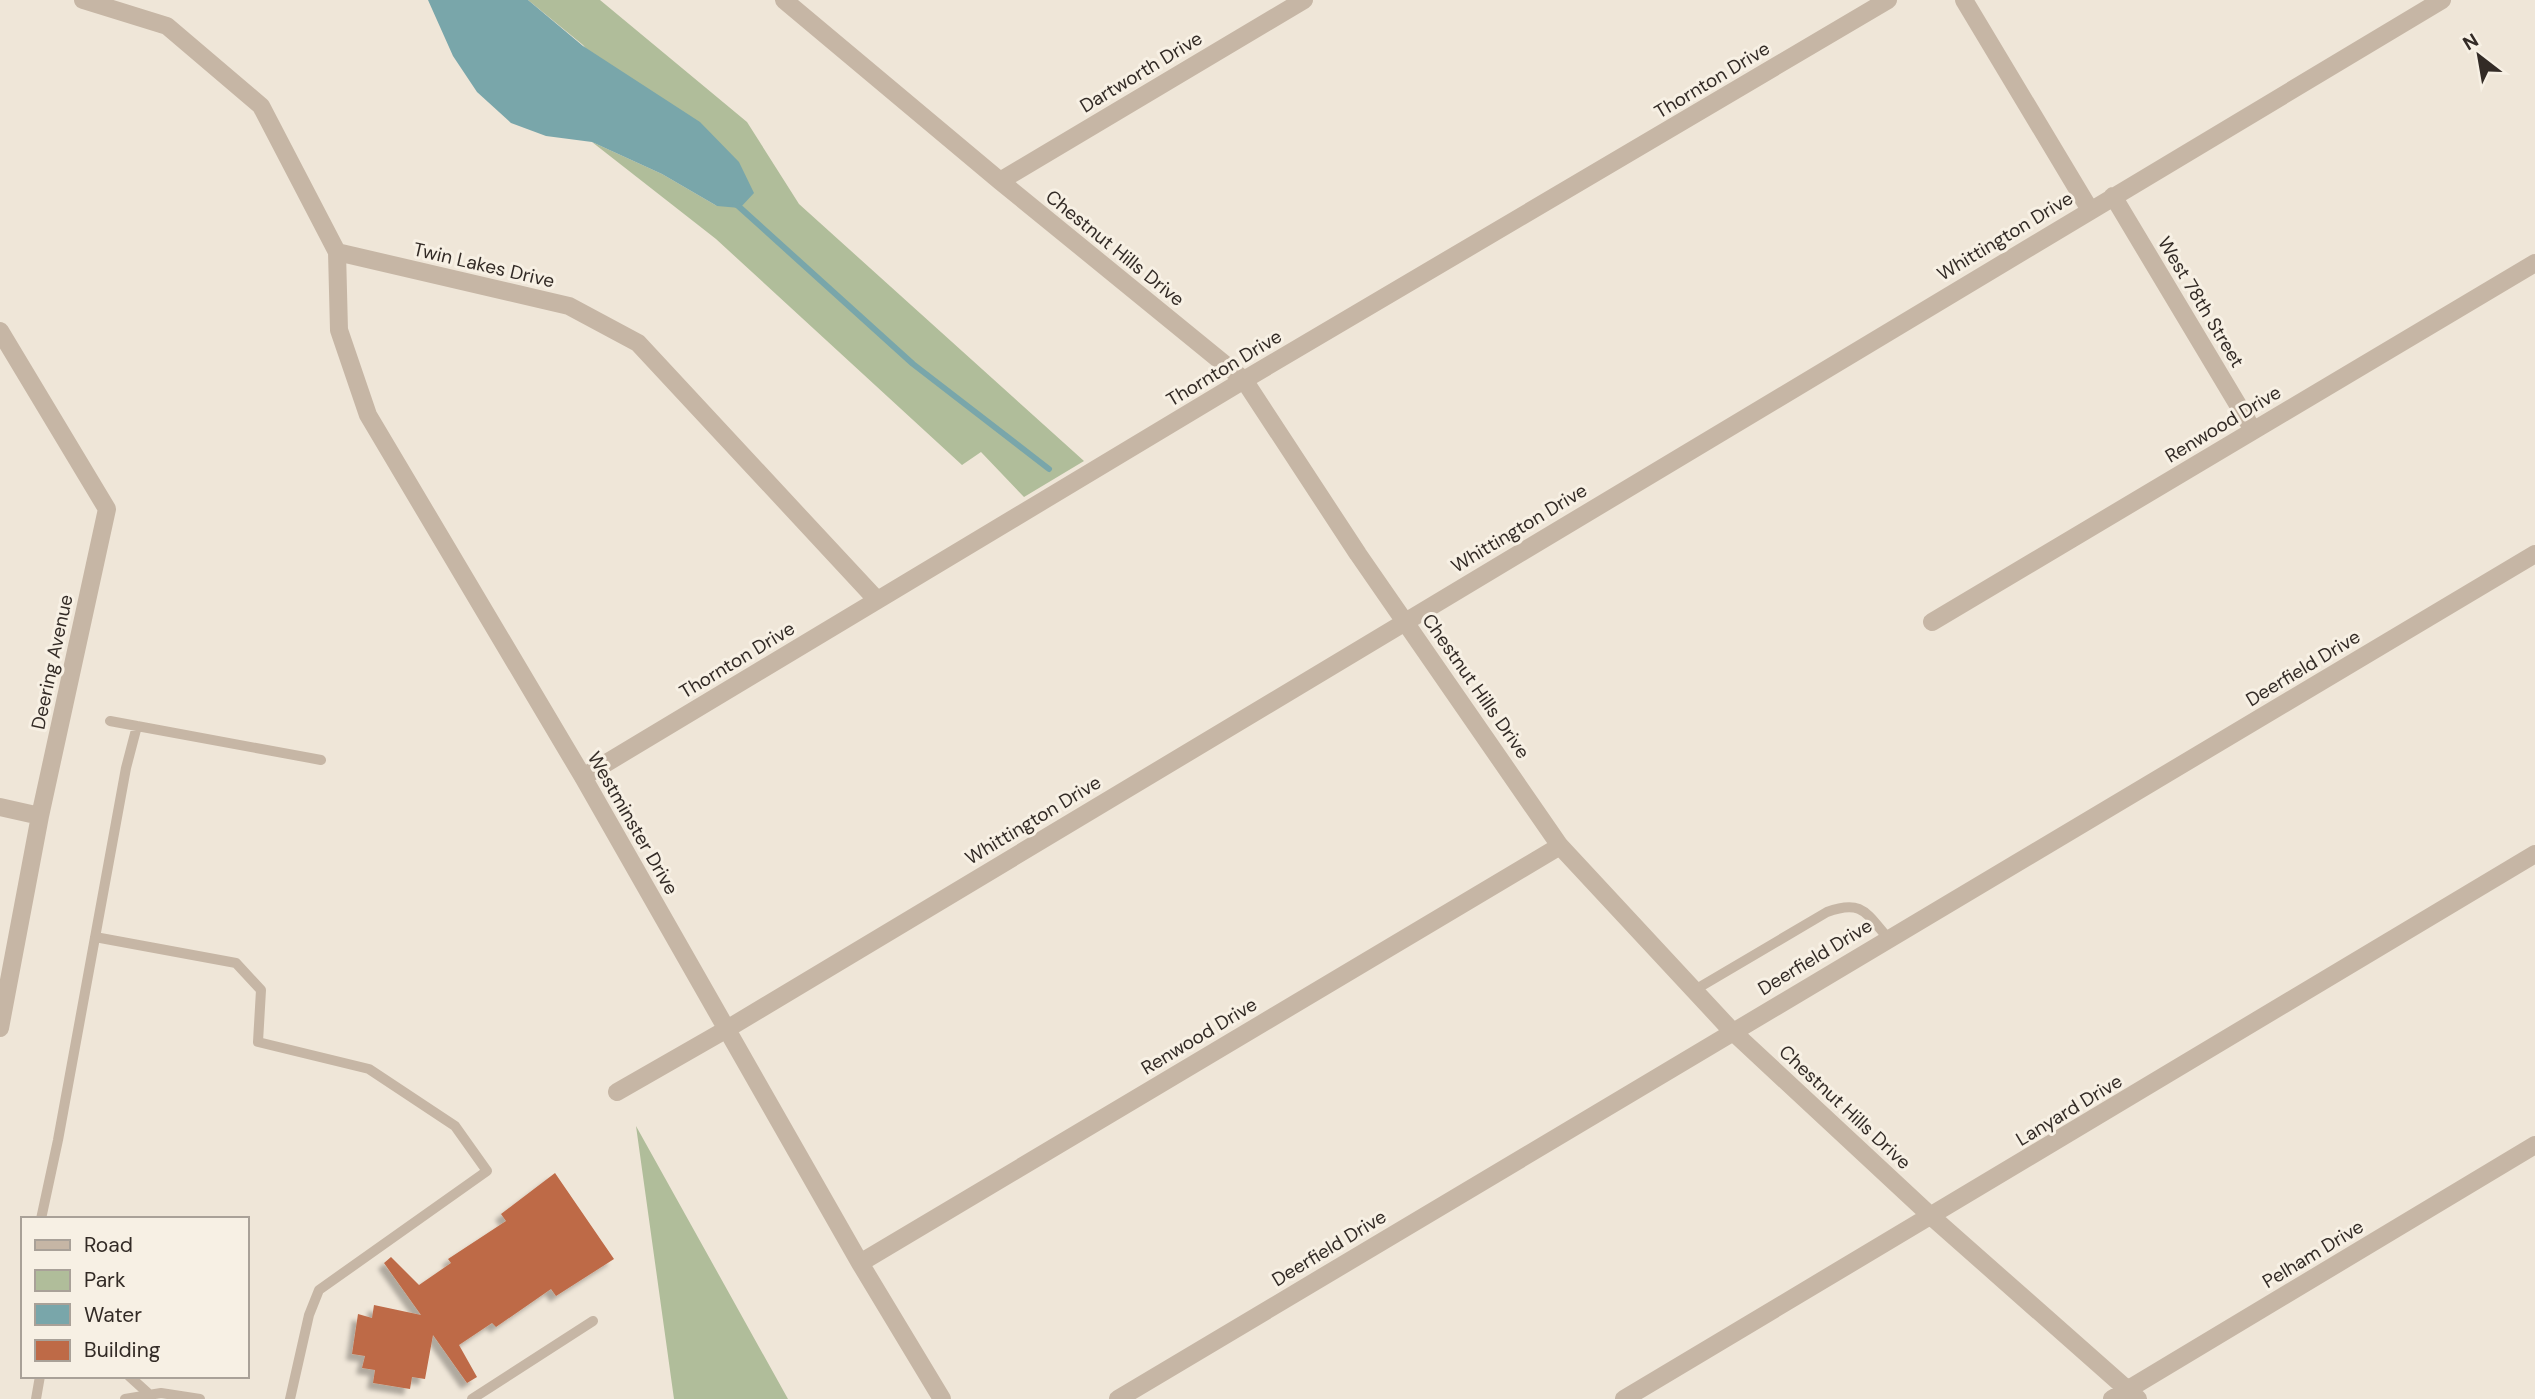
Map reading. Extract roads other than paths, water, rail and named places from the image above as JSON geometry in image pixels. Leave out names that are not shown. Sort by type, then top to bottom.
[{"type":"street","points":[[82,0],[167,26],[261,106],[337,252]]},
{"type":"street","name":"Chestnut Hills Drive","points":[[784,0],[1244,380],[1358,554],[1560,846],[1732,1031],[2126,1396]]},
{"type":"street","name":"Dartworth Drive","points":[[1000,181],[1304,0]]},
{"type":"street","name":"Thornton Drive","points":[[583,777],[1244,380],[1888,0]]},
{"type":"street","points":[[1964,0],[2090,210]]},
{"type":"street","name":"Whittington Drive","points":[[617,1092],[727,1029],[2442,0]]},
{"type":"street","name":"West 78th Street","points":[[2113,196],[2253,430]]},
{"type":"street","name":"Twin Lakes Drive","points":[[337,252],[569,306],[638,343],[877,600]]},
{"type":"street","name":"Westminster Drive","points":[[337,252],[340,330],[368,415],[583,777],[860,1263],[942,1399]]},
{"type":"street","name":"Renwood Drive","points":[[1932,622],[2535,263]]},
{"type":"street","name":"Deering Avenue","points":[[0,331],[107,509],[40,816],[0,1028]]},
{"type":"street","name":"Deerfield Drive","points":[[1118,1399],[2535,554]]},
{"type":"street","points":[[0,807],[40,816]]},
{"type":"street","name":"Renwood Drive","points":[[860,1263],[1560,846]]},
{"type":"street","name":"Lanyard Drive","points":[[1624,1399],[1933,1217],[2535,854]]},
{"type":"street","name":"Pelham Drive","points":[[2126,1396],[2535,1145]]},
{"type":"lane","points":[[110,720],[321,760]]},
{"type":"lane","points":[[41,1217],[126,768],[137,726]]},
{"type":"lane","points":[[1693,991],[1827,912],[1846,905],[1859,908],[1888,938]]},
{"type":"lane","points":[[95,937],[236,963],[261,990],[258,1042],[369,1069],[455,1126],[488,1171],[319,1290],[309,1315],[290,1399]]},
{"type":"lane","points":[[472,1399],[593,1321]]},
{"type":"lane","points":[[36,1399],[40,1378]]},
{"type":"lane","points":[[131,1378],[150,1395]]},
{"type":"lane","points":[[125,1399],[161,1393],[200,1399]]},
{"type":"water","points":[[428,0],[528,0],[583,46],[700,122],[739,162],[754,193],[740,208],[717,206],[662,174],[592,142],[546,136],[511,123],[477,92],[453,56]]},
{"type":"waterway","points":[[736,204],[913,364],[1049,469]]}]
